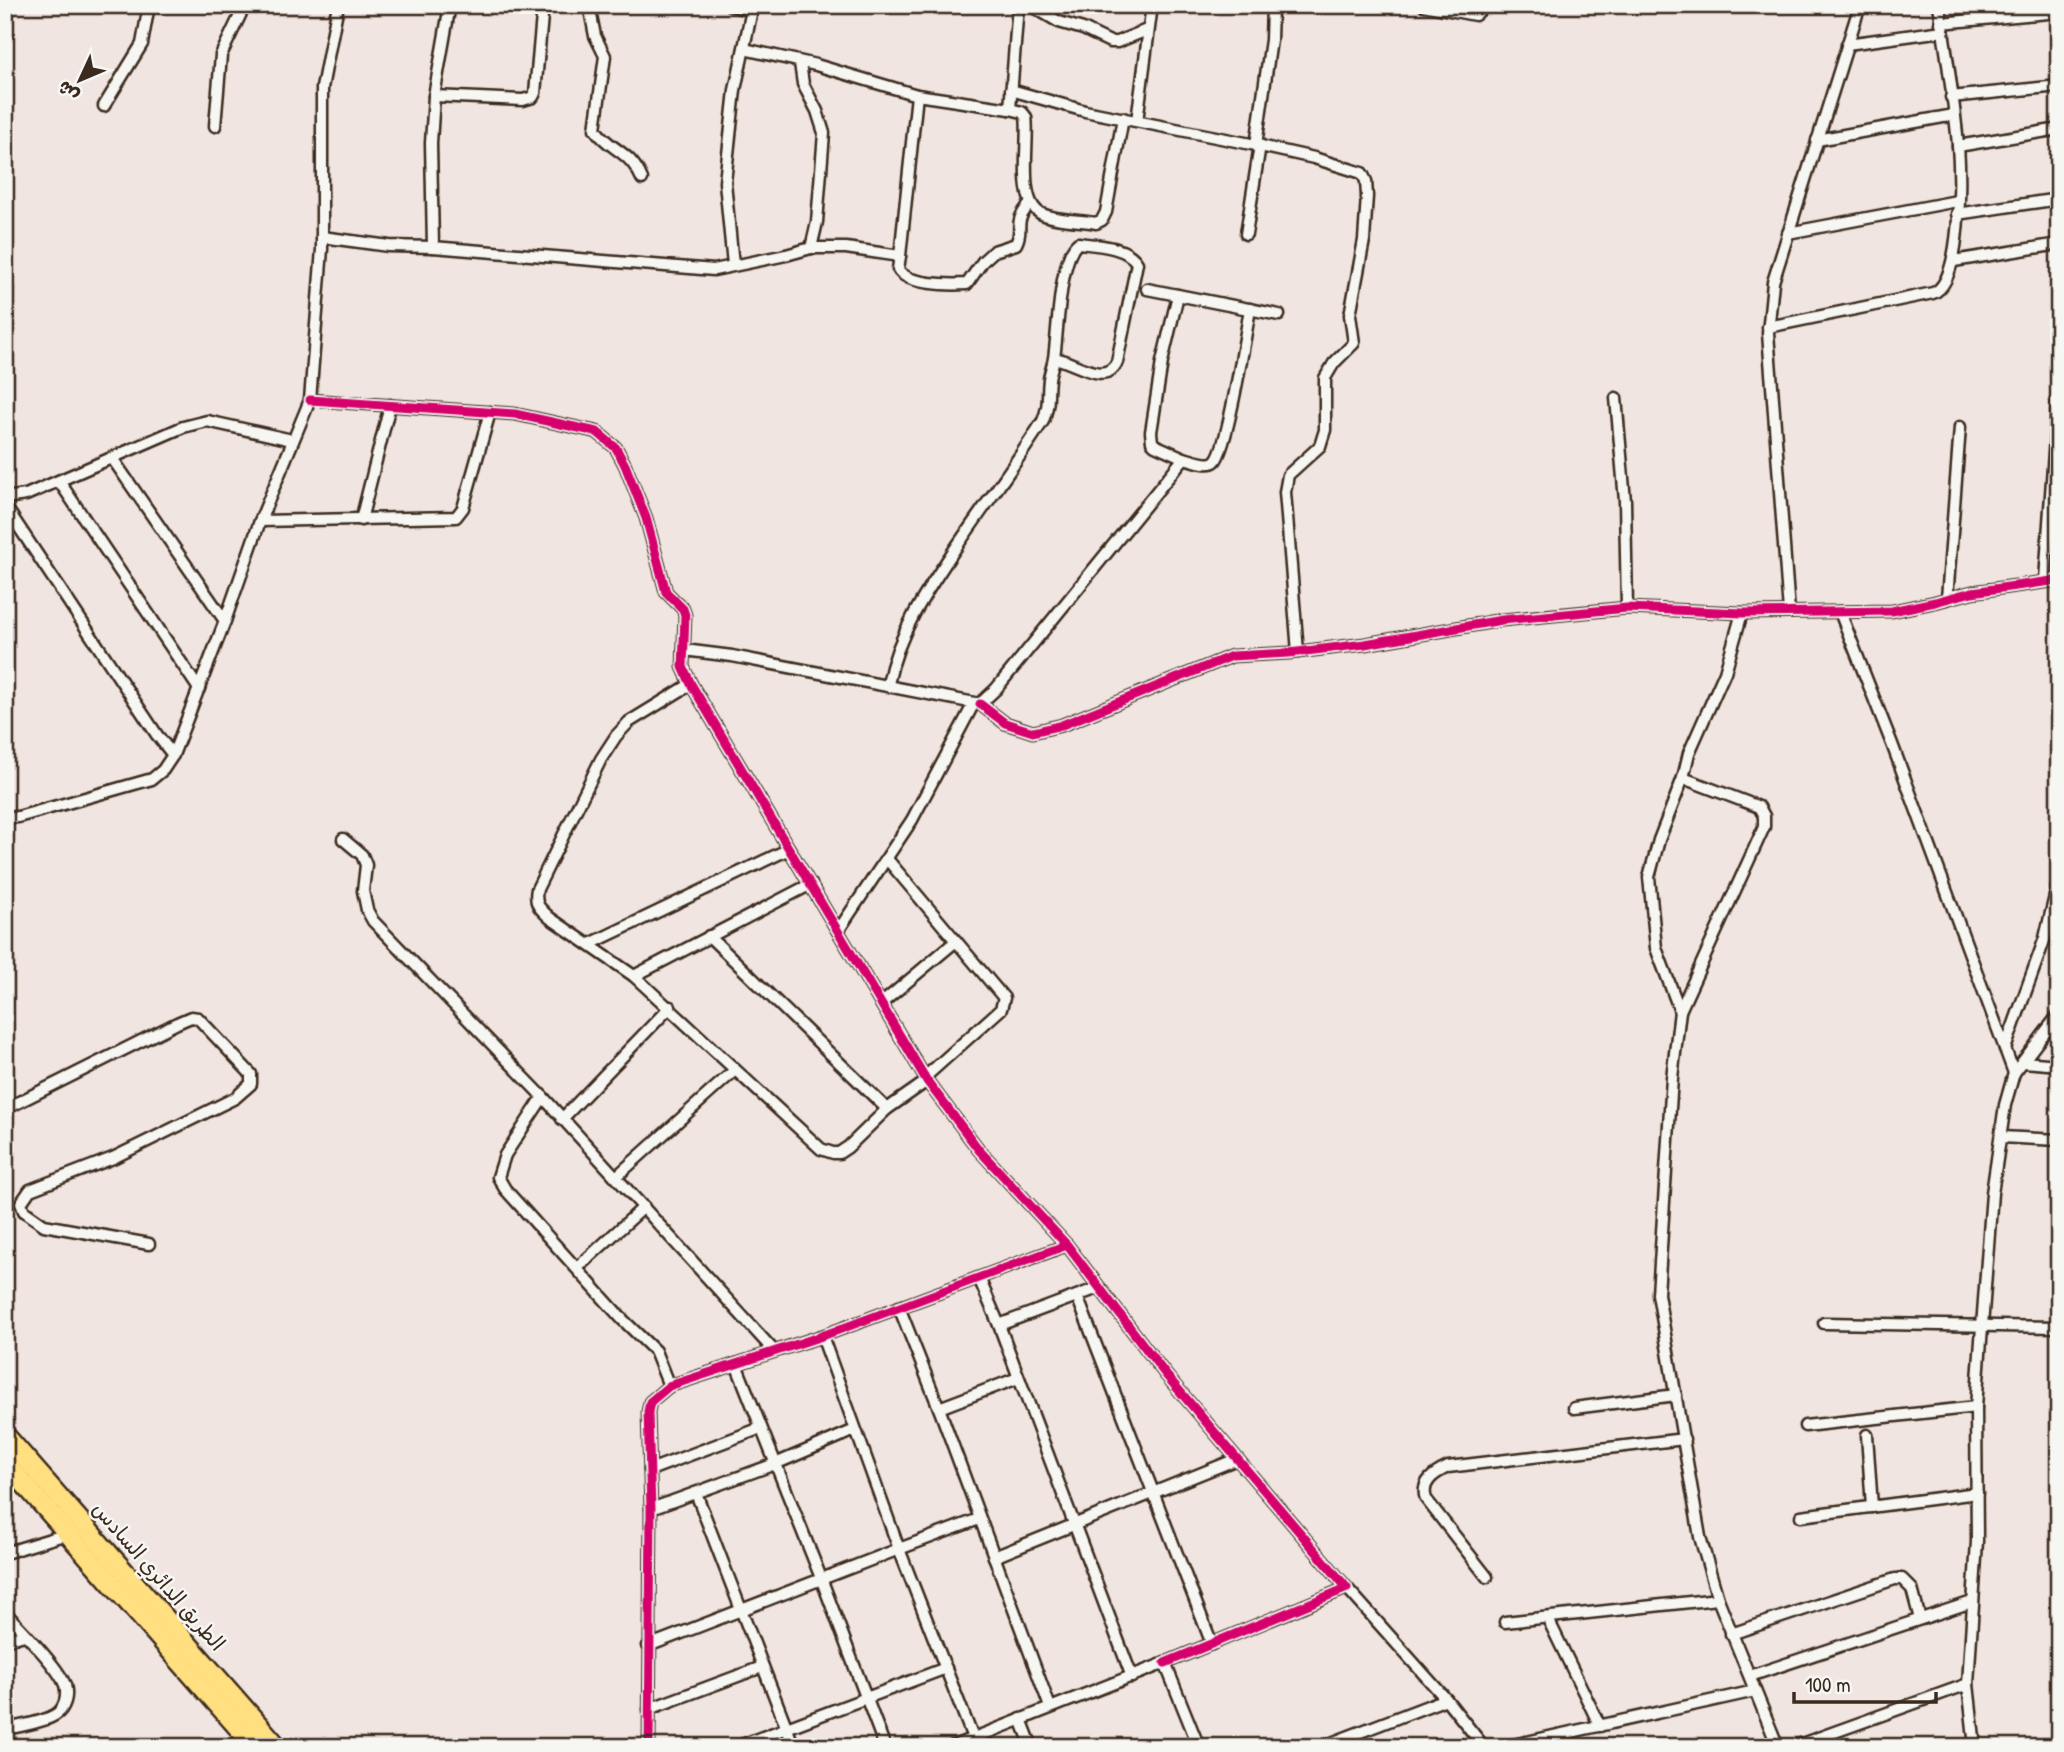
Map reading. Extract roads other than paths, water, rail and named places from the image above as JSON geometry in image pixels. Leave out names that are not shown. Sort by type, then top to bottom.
[{"type":"highway","name":"الطريق الدائري السادس","points":[[5,1435],[278,1747]]},
{"type":"highway","name":"الطريق الدائري السادس","points":[[5,1462],[255,1747]]},
{"type":"highway","points":[[139,1616],[153,1604]]},
{"type":"street","points":[[104,106],[142,44],[149,5]]},
{"type":"street","points":[[215,126],[221,55],[224,44],[246,5]]},
{"type":"street","points":[[5,817],[18,817],[152,779],[163,770],[173,755],[260,522],[310,400],[322,237],[322,88],[338,5]]},
{"type":"street","points":[[433,247],[431,143],[435,96],[450,5]]},
{"type":"street","points":[[435,96],[523,100],[533,97],[543,5]]},
{"type":"street","points":[[589,5],[604,56],[594,129],[636,164],[642,179]]},
{"type":"street","points":[[730,5],[752,8],[735,90],[725,182],[733,265]]},
{"type":"street","points":[[1010,110],[1018,5]]},
{"type":"street","points":[[1030,5],[1059,22],[1083,29],[1110,42],[1117,42],[1147,30]]},
{"type":"street","points":[[1137,121],[1152,5]]},
{"type":"street","points":[[1246,234],[1271,40],[1272,5]]},
{"type":"street","points":[[1423,5],[1475,15],[1486,5]]},
{"type":"street","points":[[1789,612],[1768,327],[1773,282],[1860,5]]},
{"type":"street","points":[[1768,327],[1936,292],[1944,286],[1954,261],[1958,146],[1939,5]]},
{"type":"street","points":[[1847,44],[1942,27],[2059,12]]},
{"type":"street","points":[[744,49],[816,65],[917,96],[1022,112],[1026,117],[1030,204],[1043,215],[1096,223],[1102,220],[1106,212],[1123,118]]},
{"type":"street","points":[[800,63],[803,83],[824,133],[817,222],[811,248]]},
{"type":"street","points":[[1951,97],[2059,86]]},
{"type":"street","points":[[1011,90],[1085,111],[1258,145],[1356,169],[1362,173],[1366,181],[1364,240],[1350,316],[1354,343],[1334,363],[1325,378],[1325,430],[1320,446],[1288,475],[1285,492],[1298,652]]},
{"type":"street","points":[[917,96],[898,269],[907,278],[952,285],[967,284],[983,261],[994,251],[1016,244],[1019,239],[1018,219],[1030,204]]},
{"type":"street","points":[[1818,140],[1954,115]]},
{"type":"street","points":[[1958,146],[2059,129]]},
{"type":"street","points":[[1957,214],[2059,199]]},
{"type":"street","points":[[1788,233],[1957,201]]},
{"type":"street","points":[[322,237],[388,246],[433,247],[713,270],[786,256],[811,248],[846,247],[900,256]]},
{"type":"street","points":[[888,684],[906,628],[931,584],[1043,421],[1049,406],[1049,379],[1061,294],[1074,246],[1078,243],[1088,244],[1127,252],[1137,263],[1117,362],[1113,370],[1097,373],[1054,358]]},
{"type":"street","points":[[1954,261],[2059,244]]},
{"type":"street","points":[[1147,289],[1279,315]]},
{"type":"street","points":[[1178,295],[1162,362],[1150,432],[1155,445],[1184,458],[1211,464],[1216,461],[1221,451],[1250,309]]},
{"type":"street","points":[[2045,580],[2059,380]]},
{"type":"street","points":[[1616,398],[1625,501],[1627,608]]},
{"type":"street","points":[[310,400],[515,414],[585,428],[606,437],[616,448],[635,486],[666,592],[685,615],[683,667],[691,684],[926,1079],[979,1150],[1067,1244],[1166,1375],[1347,1588],[1446,1699],[1484,1747]]},
{"type":"street","points":[[361,520],[390,405]]},
{"type":"street","points":[[260,522],[457,517],[463,508],[490,412]]},
{"type":"street","points":[[5,498],[26,495],[183,427],[206,421],[292,440]]},
{"type":"street","points":[[1948,599],[1960,427]]},
{"type":"street","points":[[112,458],[225,621]]},
{"type":"street","points":[[838,931],[912,820],[977,703],[996,689],[1184,458]]},
{"type":"street","points":[[59,481],[198,690]]},
{"type":"street","points":[[5,506],[173,755]]},
{"type":"street","points":[[684,650],[888,684],[977,703],[1005,723],[1033,732],[1062,725],[1232,656],[1298,652],[1379,642],[1502,620],[1627,608],[1742,613],[1892,611],[1972,592],[2045,580],[2058,581]]},
{"type":"street","points":[[1840,612],[2014,1073]]},
{"type":"street","points":[[1680,1011],[1657,948],[1649,877],[1659,839],[1683,778],[1689,753],[1725,672],[1742,613]]},
{"type":"street","points":[[691,684],[629,722],[616,736],[601,759],[537,889],[535,901],[550,918],[634,976],[821,1149],[833,1153],[848,1147],[887,1109],[926,1079],[1004,1004],[1003,998],[887,859]]},
{"type":"street","points":[[1683,778],[1759,807],[1764,816],[1764,827],[1680,1011],[1670,1105],[1658,1294],[1700,1537],[1718,1599],[1778,1747]]},
{"type":"street","points":[[343,839],[362,855],[366,865],[363,891],[367,910],[373,920],[543,1097],[774,1350]]},
{"type":"street","points":[[590,944],[789,849]]},
{"type":"street","points":[[2005,1049],[2045,938],[2059,879]]},
{"type":"street","points":[[634,976],[811,884]]},
{"type":"street","points":[[709,936],[887,1109]]},
{"type":"street","points":[[882,1003],[956,941]]},
{"type":"street","points":[[562,1119],[670,1007]]},
{"type":"street","points":[[1975,1747],[1968,1684],[1977,1541],[1976,1407],[1992,1193],[2005,1105],[2014,1073],[2059,1014]]},
{"type":"street","points":[[5,1109],[184,1020],[198,1018],[251,1074],[251,1084],[235,1098],[114,1158],[30,1190],[21,1203],[24,1211],[44,1225],[149,1244]]},
{"type":"street","points":[[2023,1062],[2059,1065]]},
{"type":"street","points":[[615,1177],[735,1070]]},
{"type":"street","points":[[543,1097],[505,1155],[498,1177],[505,1189],[655,1351],[669,1386]]},
{"type":"street","points":[[2001,1137],[2059,1140]]},
{"type":"street","points":[[577,1268],[644,1207]]},
{"type":"street","points":[[649,1747],[650,1402],[669,1386],[822,1336],[1067,1244]]},
{"type":"street","points":[[979,1278],[1132,1676]]},
{"type":"street","points":[[999,1325],[1098,1287]]},
{"type":"street","points":[[1077,1296],[1212,1644]]},
{"type":"street","points":[[899,1307],[1050,1707]]},
{"type":"street","points":[[1824,1323],[2059,1327]]},
{"type":"street","points":[[822,1336],[899,1549],[973,1738]]},
{"type":"street","points":[[736,1364],[885,1747]]},
{"type":"street","points":[[939,1408],[1018,1378]]},
{"type":"street","points":[[1574,1408],[1676,1395]]},
{"type":"street","points":[[1805,1426],[1976,1407]]},
{"type":"street","points":[[650,1470],[761,1428]]},
{"type":"street","points":[[651,1509],[775,1464],[855,1430]]},
{"type":"street","points":[[1867,1434],[1872,1507]]},
{"type":"street","points":[[1487,1577],[1426,1499],[1423,1492],[1425,1485],[1433,1475],[1448,1466],[1684,1439]]},
{"type":"street","points":[[994,1557],[1237,1459]]},
{"type":"street","points":[[696,1493],[793,1747]]},
{"type":"street","points":[[1801,1516],[1977,1493]]},
{"type":"street","points":[[648,1646],[979,1519]]},
{"type":"street","points":[[5,1553],[67,1534]]},
{"type":"street","points":[[1731,1634],[1895,1579],[1902,1579],[1912,1589],[1920,1619]]},
{"type":"street","points":[[951,1747],[1166,1663],[1347,1588]]},
{"type":"street","points":[[1505,1622],[1718,1599]]},
{"type":"street","points":[[1750,1676],[1972,1602]]},
{"type":"street","points":[[5,1612],[55,1670],[65,1685],[66,1698],[61,1710],[54,1716],[8,1729]]},
{"type":"street","points":[[1548,1619],[1600,1726]]},
{"type":"street","points":[[5,1640],[25,1635]]},
{"type":"street","points":[[1166,1663],[1198,1745],[1186,1747]]},
{"type":"street","points":[[649,1709],[762,1667]]},
{"type":"street","points":[[736,1747],[946,1668]]},
{"type":"street","points":[[1793,1747],[1968,1684]]},
{"type":"street","points":[[1504,1747],[1755,1691]]},
{"type":"street","points":[[1321,1747],[1446,1699]]},
{"type":"street","points":[[1021,1719],[1032,1747]]}]
